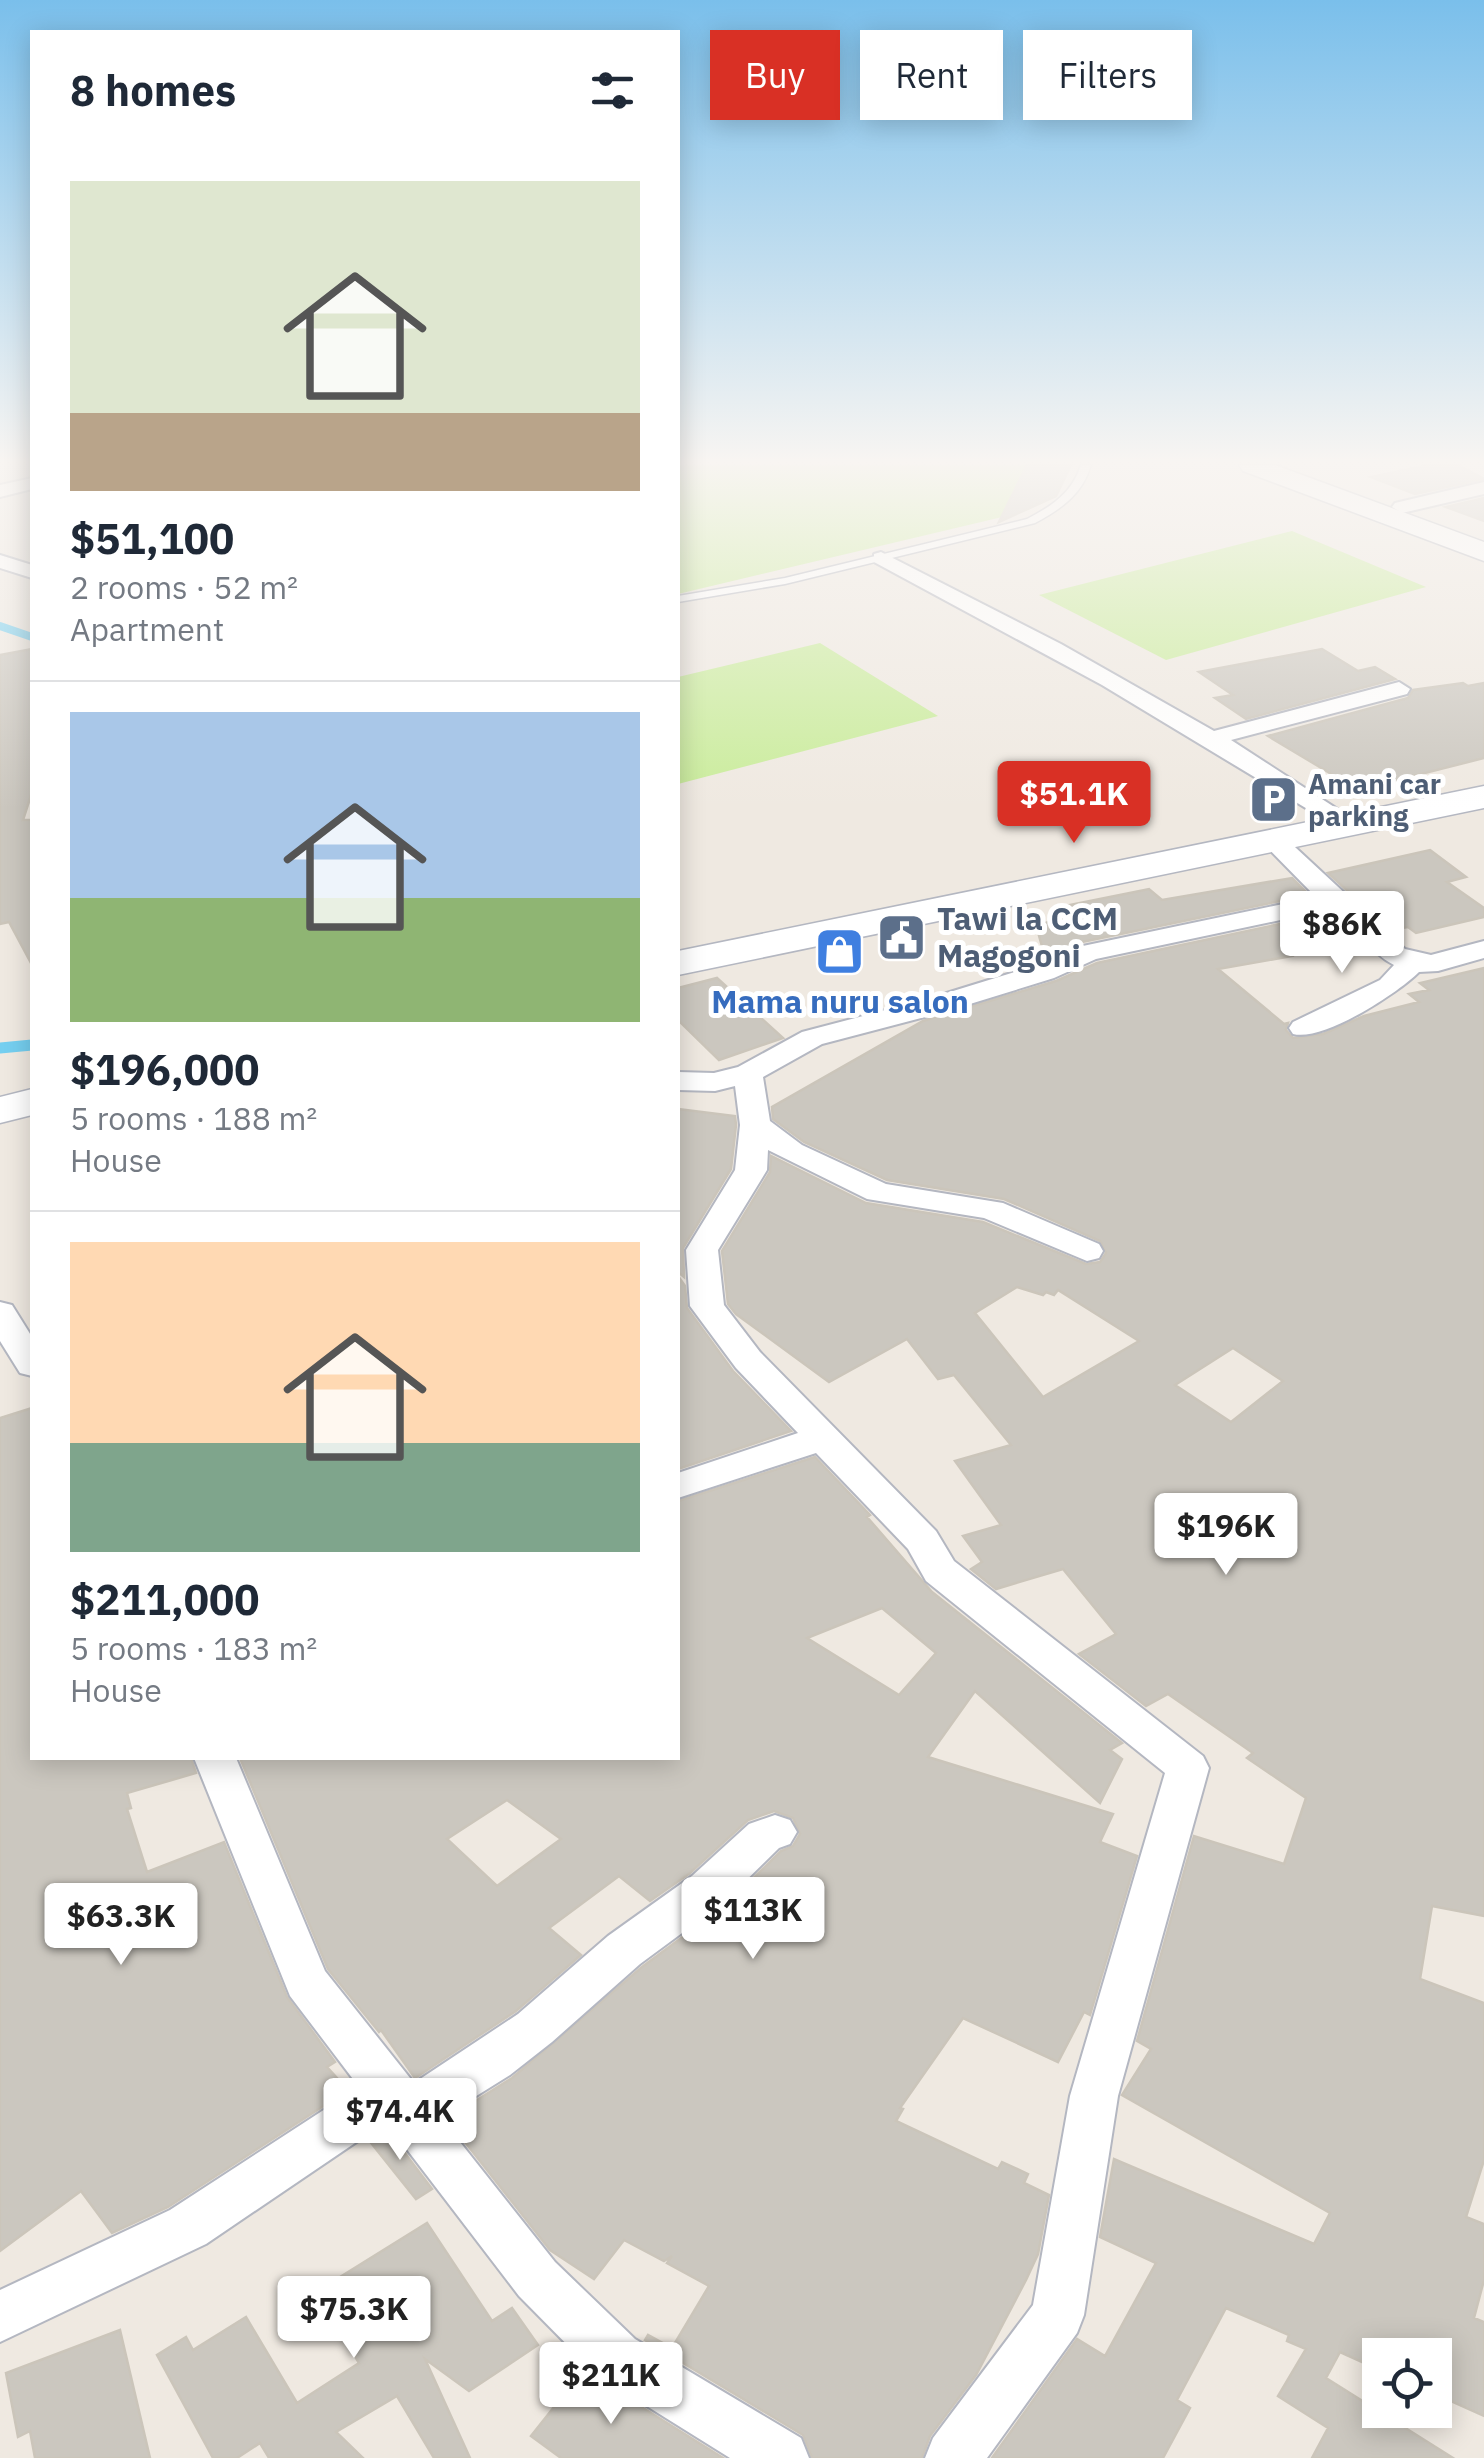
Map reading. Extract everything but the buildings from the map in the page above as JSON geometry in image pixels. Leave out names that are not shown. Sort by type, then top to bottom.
[{"type":"main road","points":[[680,942],[1333,814],[1484,778]]},
{"type":"main road","points":[[680,962],[1484,797]]},
{"type":"main road","points":[[0,1086],[30,1079]]},
{"type":"main road","points":[[0,1110],[30,1102]]},
{"type":"street","points":[[923,580],[1045,642],[1214,738],[1333,814]]},
{"type":"street","points":[[1214,738],[1399,689]]},
{"type":"street","points":[[1274,840],[1388,949],[1412,963],[1426,964],[1484,949]]},
{"type":"street","points":[[680,1081],[715,1082],[748,1073],[812,1038],[1044,972],[1088,952],[1337,902]]},
{"type":"street","points":[[1303,1028],[1390,986],[1412,963]]},
{"type":"street","points":[[748,1073],[755,1124],[751,1170],[690,1252],[692,1312],[748,1360],[922,1540],[940,1570],[1188,1768],[1094,2096],[1058,2315],[954,2458]]},
{"type":"street","points":[[755,1124],[791,1152],[878,1192],[992,1210],[1086,1250]]},
{"type":"street","points":[[0,1312],[30,1362]]},
{"type":"street","points":[[680,1485],[822,1438]]},
{"type":"street","points":[[216,1760],[306,1982],[537,2280],[616,2356],[782,2458]]},
{"type":"street","points":[[0,2317],[188,2227],[399,2102],[494,2060],[624,1950],[708,1889],[764,1836],[776,1832]]},
{"type":"lane","points":[[680,600],[790,580]]},
{"type":"green space","points":[[680,580],[738,580],[680,594]]},
{"type":"green space","points":[[1099,580],[1409,580],[1426,587],[1166,660],[1039,595]]},
{"type":"green space","points":[[820,643],[938,716],[680,783],[680,677]]},
{"type":"waterway","points":[[0,626],[30,636]]},
{"type":"waterway","points":[[0,1048],[30,1045]]},
{"type":"place","name":"Amani car parking","points":[[1273,800]]},
{"type":"place","name":"Tawi la CCM Magogoni","points":[[902,937]]},
{"type":"place","name":"Mama nuru salon","points":[[840,952]]}]
